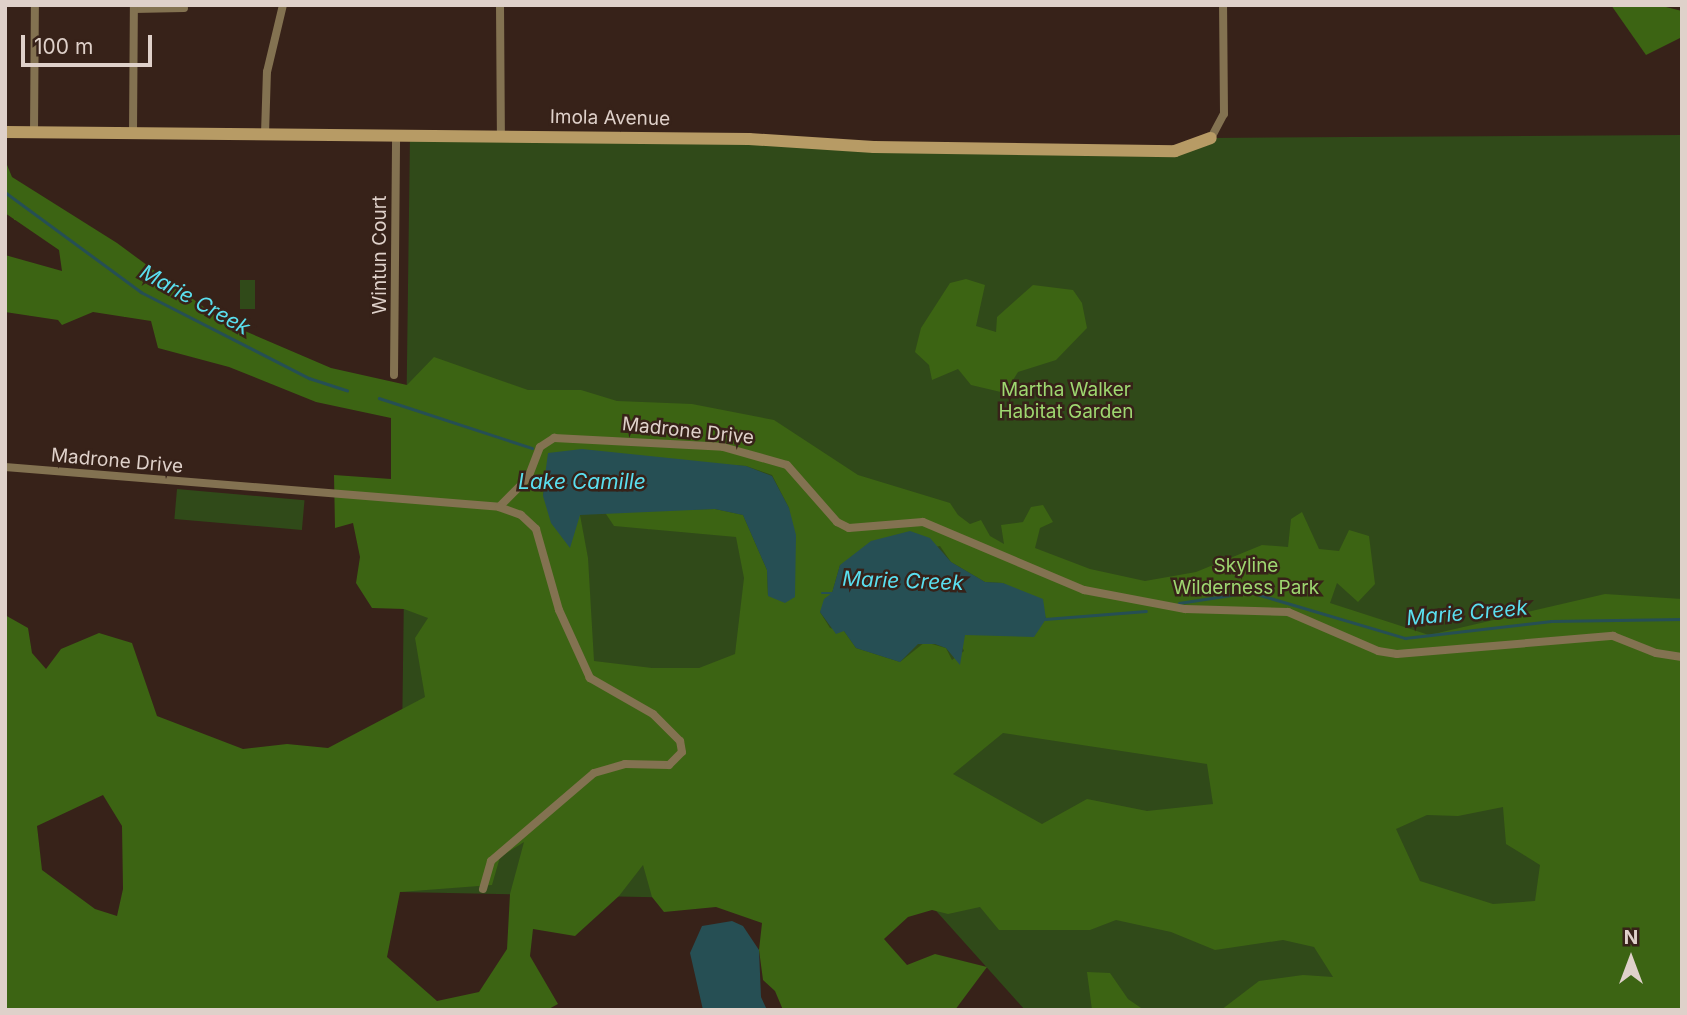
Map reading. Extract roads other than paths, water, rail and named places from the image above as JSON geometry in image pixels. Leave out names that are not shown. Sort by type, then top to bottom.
[{"type":"street","points":[[34,133],[35,5]]},
{"type":"street","points":[[265,134],[267,72],[283,5]]},
{"type":"street","points":[[500,5],[501,136]]},
{"type":"street","points":[[1211,138],[1224,114],[1223,5]]},
{"type":"street","points":[[133,133],[134,7],[184,8]]},
{"type":"street","name":"Imola Avenue","points":[[5,132],[501,136],[1175,151],[1211,138]]},
{"type":"street","name":"Wintun Court","points":[[394,375],[396,135]]},
{"type":"street","name":"Madrone Drive","points":[[5,467],[499,507],[528,478],[540,447],[554,438],[733,448],[787,465],[837,522],[849,528],[923,522],[1084,590],[1174,608],[1288,612],[1378,651],[1396,654],[1614,636],[1656,653],[1682,657]]},
{"type":"street","points":[[483,889],[491,861],[594,773],[625,764],[669,765],[682,752],[680,741],[653,714],[590,678],[559,610],[536,529],[521,515],[499,507]]},
{"type":"water","name":"Lake Camille","points":[[582,449],[746,466],[772,476],[789,508],[796,535],[795,597],[785,603],[768,596],[767,570],[743,515],[715,509],[580,515],[570,548],[551,523],[543,496],[546,468],[548,453]]},
{"type":"water","points":[[910,531],[930,538],[951,562],[985,582],[1003,583],[1043,599],[1046,619],[1034,637],[965,635],[960,665],[946,648],[935,644],[918,644],[900,662],[856,648],[844,631],[836,634],[820,612],[824,599],[832,593],[840,565],[871,541]]},
{"type":"water","points":[[732,921],[743,926],[759,950],[761,997],[767,1010],[703,1010],[690,953],[702,926]]},
{"type":"waterway","name":"Marie Creek","points":[[5,192],[141,292],[309,378],[347,390]]},
{"type":"waterway","name":"Marie Creek","points":[[379,398],[532,448]]},
{"type":"waterway","name":"Marie Creek","points":[[1179,603],[1250,592],[1405,638],[1551,621],[1682,619]]},
{"type":"waterway","name":"Marie Creek","points":[[822,593],[833,593]]},
{"type":"waterway","name":"Marie Creek","points":[[1045,619],[1146,611]]},
{"type":"park label","name":"Martha Walker Habitat Garden","points":[[1066,401]]},
{"type":"park label","name":"Skyline Wilderness Park","points":[[1246,577]]}]
